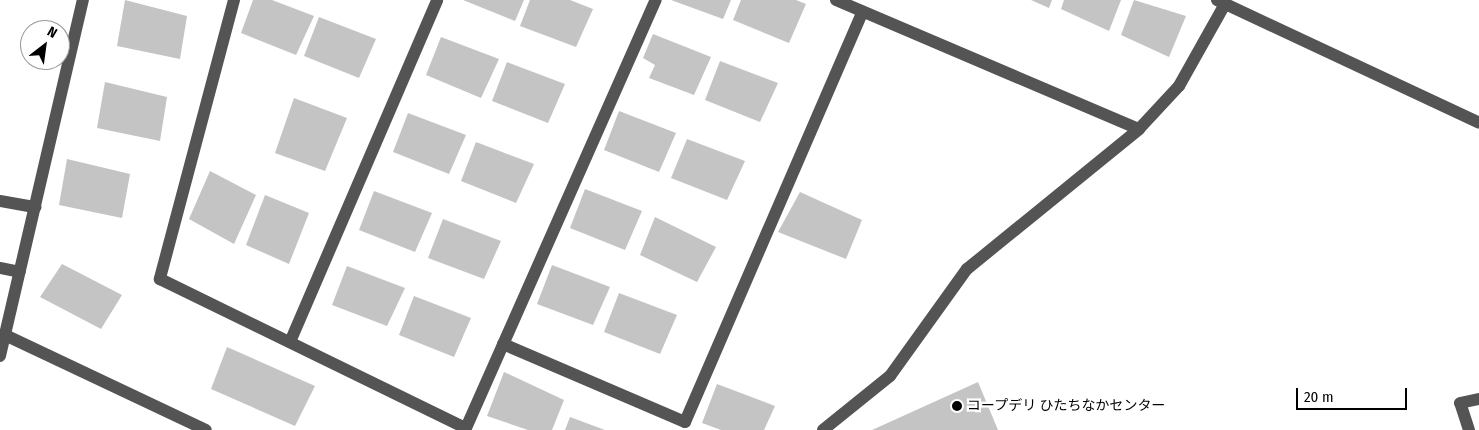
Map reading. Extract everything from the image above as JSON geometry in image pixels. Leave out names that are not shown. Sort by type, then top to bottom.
[{"type":"street","points":[[0,356],[83,0]]},
{"type":"street","points":[[234,0],[160,278],[466,428],[656,0]]},
{"type":"street","points":[[290,342],[437,0]]},
{"type":"street","points":[[836,0],[1139,129]]},
{"type":"street","points":[[823,430],[890,376],[967,270],[1139,129],[1179,86],[1221,2],[1479,123]]},
{"type":"street","points":[[503,344],[684,422],[862,12]]},
{"type":"street","points":[[0,201],[35,207]]},
{"type":"street","points":[[0,268],[20,272]]},
{"type":"street","points":[[5,335],[206,430]]},
{"type":"street","points":[[1469,430],[1460,403],[1479,400]]},
{"type":"building","points":[[125,0],[187,16],[180,59],[117,46]]},
{"type":"building","points":[[253,0],[272,0],[314,16],[296,55],[241,33]]},
{"type":"building","points":[[463,0],[524,0],[515,21]]},
{"type":"building","points":[[530,0],[570,0],[593,9],[576,47],[520,26]]},
{"type":"building","points":[[671,0],[731,0],[723,19]]},
{"type":"building","points":[[741,0],[796,0],[806,4],[789,43],[733,20]]},
{"type":"building","points":[[1031,0],[1052,0],[1049,8]]},
{"type":"building","points":[[1064,0],[1121,0],[1109,31],[1061,9]]},
{"type":"building","points":[[1134,0],[1186,16],[1169,57],[1121,35]]},
{"type":"building","points":[[319,17],[376,39],[359,78],[304,56]]},
{"type":"building","points":[[653,34],[711,57],[694,95],[649,78],[655,65],[643,58]]},
{"type":"building","points":[[441,37],[499,59],[481,98],[426,75]]},
{"type":"building","points":[[720,61],[778,83],[760,122],[705,100]]},
{"type":"building","points":[[507,62],[565,84],[548,123],[492,101]]},
{"type":"building","points":[[105,82],[167,97],[160,141],[97,128]]},
{"type":"building","points":[[294,98],[347,118],[325,171],[275,153]]},
{"type":"building","points":[[619,111],[676,133],[659,172],[604,150]]},
{"type":"building","points":[[408,113],[466,135],[449,174],[393,152]]},
{"type":"building","points":[[687,139],[745,161],[727,200],[671,178]]},
{"type":"building","points":[[476,142],[534,164],[516,203],[461,181]]},
{"type":"building","points":[[67,159],[130,174],[122,218],[59,205]]},
{"type":"building","points":[[210,171],[256,195],[234,244],[189,219]]},
{"type":"building","points":[[585,189],[642,211],[625,250],[570,228]]},
{"type":"building","points":[[374,191],[432,213],[415,252],[359,230]]},
{"type":"building","points":[[800,192],[862,220],[846,259],[778,232]]},
{"type":"building","points":[[265,195],[309,213],[289,264],[246,245]]},
{"type":"building","points":[[655,217],[716,247],[697,282],[640,255]]},
{"type":"building","points":[[443,219],[501,241],[484,279],[428,258]]},
{"type":"building","points":[[62,264],[122,295],[101,329],[40,297]]},
{"type":"building","points":[[552,265],[610,287],[593,325],[537,304]]},
{"type":"building","points":[[347,266],[405,288],[387,326],[332,305]]},
{"type":"building","points":[[619,293],[677,315],[660,354],[604,332]]},
{"type":"building","points":[[414,296],[471,318],[454,357],[399,335]]},
{"type":"building","points":[[227,347],[315,386],[295,426],[211,389]]},
{"type":"building","points":[[504,372],[564,400],[552,430],[528,430],[487,416]]},
{"type":"building","name":"コープデリ ひたちなかセンター","points":[[978,382],[998,430],[872,430]]},
{"type":"building","points":[[717,384],[775,406],[764,430],[721,430],[702,423]]},
{"type":"building","points":[[570,417],[605,430],[565,430]]},
{"type":"place","name":"コープデリ ひたちなかセンター","points":[[957,406]]}]
